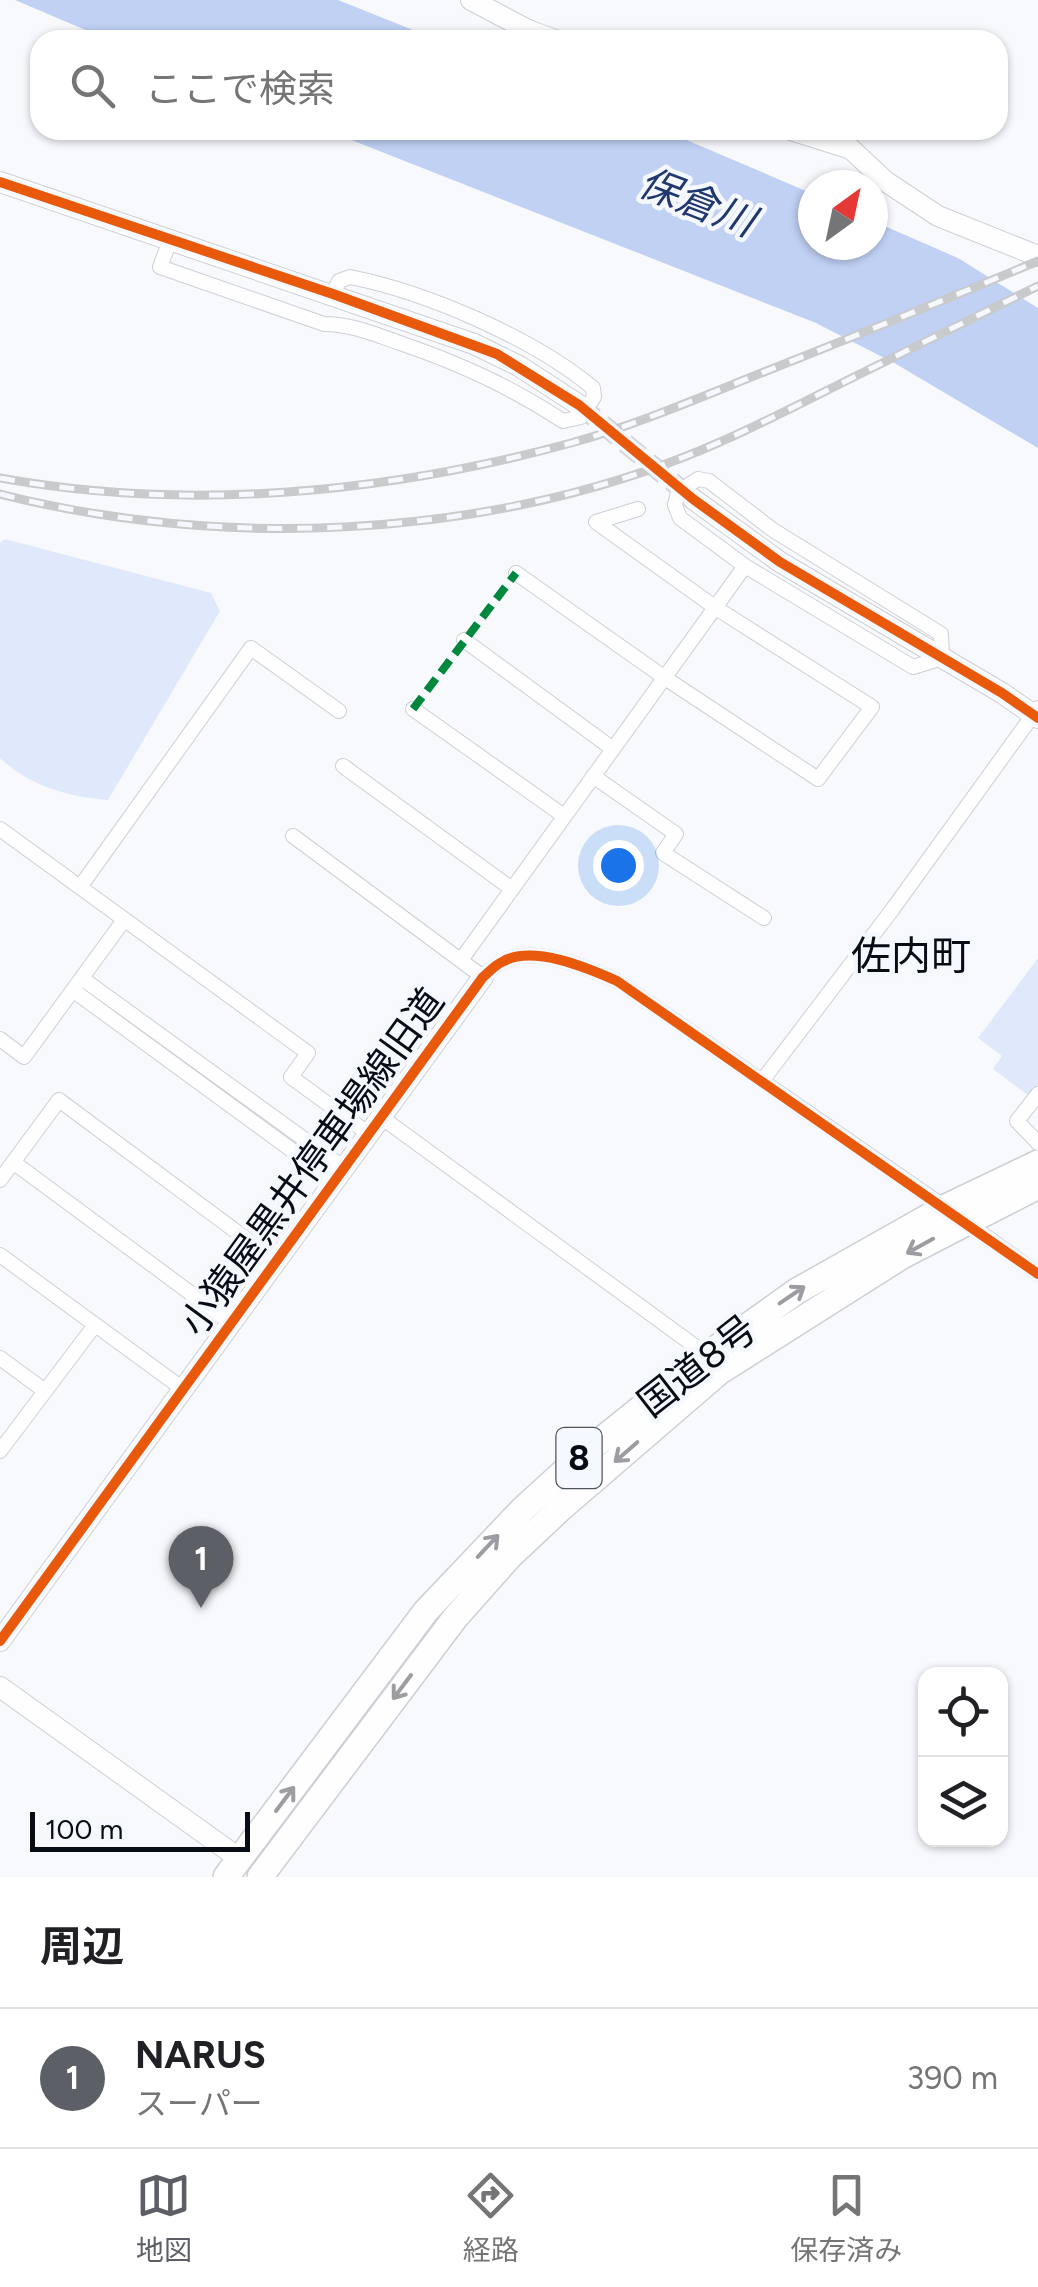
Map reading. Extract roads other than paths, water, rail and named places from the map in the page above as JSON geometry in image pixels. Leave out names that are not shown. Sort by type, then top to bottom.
[{"type":"highway","name":"国道8号","points":[[262,1876],[455,1618],[510,1556],[560,1509],[719,1372],[902,1256],[956,1214],[1038,1163]]},
{"type":"highway","name":"国道8号","points":[[233,1868],[426,1611],[523,1509],[578,1458],[707,1355],[797,1291],[956,1214],[1038,1186]]},
{"type":"highway","points":[[233,1868],[262,1876]]},
{"type":"street","points":[[471,0],[528,30]]},
{"type":"street","points":[[823,140],[851,149],[885,181],[938,216],[1038,256]]},
{"type":"street","points":[[0,182],[334,294],[497,354],[579,405]]},
{"type":"street","points":[[170,238],[160,267],[324,324],[344,324],[450,359],[487,375],[563,421],[580,417],[594,397],[593,388],[554,360],[475,319],[350,276],[339,281],[334,294]]},
{"type":"street","points":[[698,479],[709,482],[773,530],[941,634],[942,658],[913,667],[746,566],[680,518],[675,504],[678,492],[698,479]]},
{"type":"street","points":[[693,498],[780,562],[1036,713],[762,1081]]},
{"type":"street","points":[[516,573],[664,678],[818,779],[872,706],[716,608],[596,522],[638,509]]},
{"type":"street","points":[[461,960],[746,566]]},
{"type":"street","points":[[464,640],[613,749]]},
{"type":"street","points":[[80,887],[252,648],[339,711]]},
{"type":"street","points":[[412,709],[564,816]]},
{"type":"street","points":[[343,766],[512,889]]},
{"type":"street","points":[[593,776],[676,834],[662,853],[764,918]]},
{"type":"street","points":[[0,830],[308,1053],[291,1077],[375,1125],[707,1355]]},
{"type":"street","points":[[294,836],[483,977]]},
{"type":"street","points":[[0,1039],[24,1057],[124,920]]},
{"type":"street","name":"小猿屋黒井停車場線旧道","points":[[0,1640],[483,977],[512,957],[554,959],[588,968],[655,1004],[1038,1274]]},
{"type":"street","points":[[78,985],[339,1175]]},
{"type":"street","points":[[1038,1094],[1017,1120],[1038,1143]]},
{"type":"street","points":[[0,1180],[58,1100],[276,1261]]},
{"type":"street","points":[[13,1162],[231,1323]]},
{"type":"street","points":[[0,1255],[183,1389]]},
{"type":"street","points":[[0,1451],[95,1324]]},
{"type":"street","points":[[0,1358],[45,1391]]},
{"type":"street","points":[[0,1686],[233,1868]]},
{"type":"water","points":[[15,0],[338,0],[413,30],[86,30]]},
{"type":"water","name":"保倉川","points":[[351,140],[686,140],[798,188],[798,260],[888,260],[888,228],[958,258],[1038,308],[1038,448],[896,364],[816,323]]},
{"type":"tunnel","points":[[579,405],[693,499]]},
{"type":"railway","points":[[0,478],[143,494],[215,495],[359,485],[501,460],[644,419],[1038,261]]},
{"type":"railway","points":[[0,494],[83,512],[169,523],[257,528],[345,527],[433,519],[519,505],[603,484],[707,448],[1038,286]]},
{"type":"place","name":"NARUS","points":[[201,1608]]},
{"type":"district","name":"佐内町","points":[[911,956]]}]
